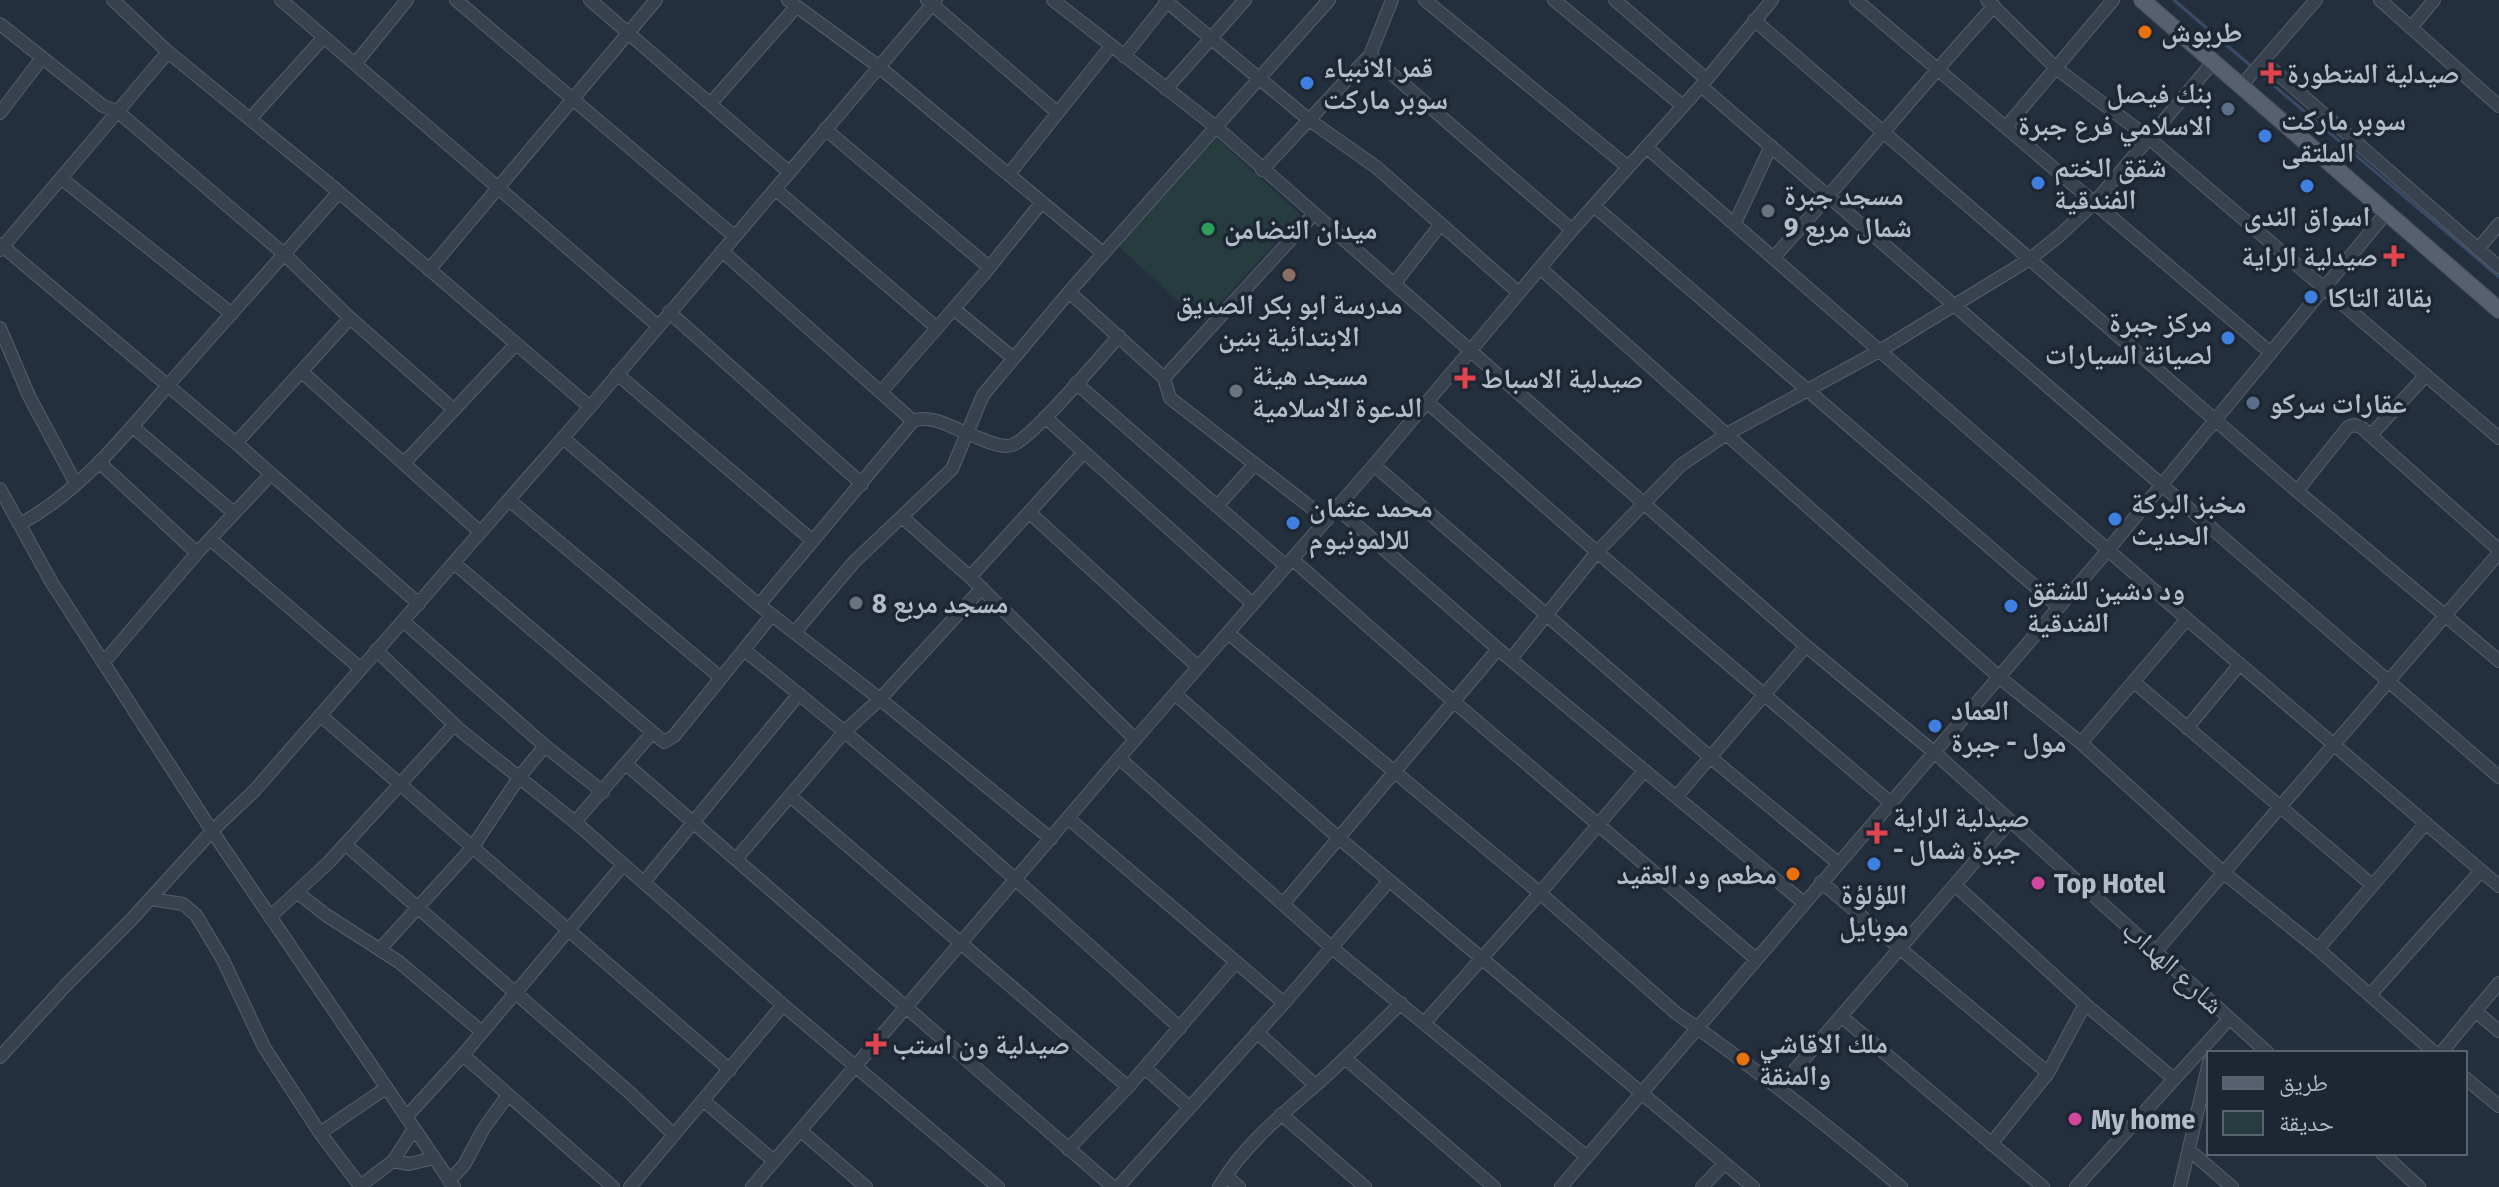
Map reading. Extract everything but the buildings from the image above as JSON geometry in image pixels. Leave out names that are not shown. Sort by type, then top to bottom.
[{"type":"main road","points":[[2142,0],[2499,310]]},
{"type":"street","points":[[113,0],[168,52],[339,192],[590,407]]},
{"type":"street","points":[[281,0],[658,326]]},
{"type":"street","points":[[355,64],[407,0]]},
{"type":"street","points":[[456,0],[734,236]]},
{"type":"street","points":[[590,0],[789,172]]},
{"type":"street","points":[[429,270],[656,0]]},
{"type":"street","name":"شارع الهداب","points":[[1053,0],[1216,127],[1806,646],[1935,753],[2266,1051]]},
{"type":"street","points":[[1166,89],[1245,0]]},
{"type":"street","points":[[795,632],[854,562],[952,469],[983,395],[1103,253],[1329,0]]},
{"type":"street","points":[[1262,170],[1370,55],[1392,0]]},
{"type":"street","points":[[1554,0],[1683,106]]},
{"type":"street","points":[[1615,0],[1829,197],[2499,777]]},
{"type":"street","points":[[752,1187],[1772,0]]},
{"type":"street","points":[[1856,0],[2271,353]]},
{"type":"street","points":[[2006,127],[2113,0]]},
{"type":"street","points":[[2242,85],[2316,0]]},
{"type":"street","points":[[2380,0],[2499,106]]},
{"type":"street","points":[[2411,28],[2434,0]]},
{"type":"street","points":[[0,1057],[212,831],[255,790],[590,407],[932,1],[1058,113]]},
{"type":"street","points":[[1124,56],[1166,1],[1308,119],[1365,159],[1519,293]]},
{"type":"street","points":[[1432,2],[1628,167]]},
{"type":"street","points":[[711,103],[792,3],[878,66],[1103,253]]},
{"type":"street","points":[[1774,257],[1829,197],[1991,3],[2057,69],[2150,139],[2499,438]]},
{"type":"street","points":[[1754,20],[2297,491],[2499,661]]},
{"type":"street","points":[[0,24],[103,106],[117,111],[284,254],[350,318],[453,409]]},
{"type":"street","points":[[251,118],[324,37]]},
{"type":"street","points":[[1009,174],[1111,46]]},
{"type":"street","points":[[168,52],[1,247],[236,443],[419,604]]},
{"type":"street","points":[[1370,55],[1572,230]]},
{"type":"street","points":[[1,111],[42,58]]},
{"type":"street","points":[[1511,659],[1597,552],[1681,465],[1727,434],[1881,350],[2030,259],[2095,202],[2214,61]]},
{"type":"street","points":[[2263,61],[2499,267]]},
{"type":"street","points":[[825,129],[989,267]]},
{"type":"street","points":[[1735,223],[1771,146]]},
{"type":"street","points":[[1646,147],[2187,619],[2499,886]]},
{"type":"street","points":[[62,179],[232,314]]},
{"type":"street","points":[[775,189],[937,328]]},
{"type":"street","points":[[20,524],[46,510],[133,427],[339,192]]},
{"type":"street","points":[[881,392],[1042,202]]},
{"type":"street","points":[[1594,206],[2059,607]]},
{"type":"street","points":[[1561,1187],[2108,550],[2386,213]]},
{"type":"street","points":[[1164,378],[1313,215]]},
{"type":"street","points":[[1395,283],[1441,224]]},
{"type":"street","points":[[2478,249],[2499,224]]},
{"type":"street","points":[[722,251],[913,421]]},
{"type":"street","points":[[1540,268],[1999,677],[2081,743],[2224,873],[2436,1051]]},
{"type":"street","points":[[1069,292],[1164,378],[1170,398],[1327,520]]},
{"type":"street","points":[[954,309],[1013,358]]},
{"type":"street","points":[[669,312],[862,484]]},
{"type":"street","points":[[236,443],[350,318]]},
{"type":"street","points":[[0,328],[29,396],[76,484]]},
{"type":"street","points":[[759,605],[913,421],[922,418],[948,424],[1007,447],[1021,440],[1045,417],[1119,336]]},
{"type":"street","points":[[404,463],[515,345]]},
{"type":"street","points":[[302,372],[480,532]]},
{"type":"street","points":[[617,374],[813,541]]},
{"type":"street","points":[[2371,435],[2426,375]]},
{"type":"street","points":[[1076,383],[1217,506],[1289,562],[1756,959]]},
{"type":"street","points":[[1427,402],[1764,697],[1891,803]]},
{"type":"street","points":[[1045,417],[1253,604]]},
{"type":"street","points":[[133,427],[234,513]]},
{"type":"street","points":[[2156,951],[2388,679],[2448,616],[2499,552],[2361,427],[2348,427],[2297,491]]},
{"type":"street","points":[[563,438],[759,605],[1051,839]]},
{"type":"street","points":[[970,577],[1084,452]]},
{"type":"street","points":[[99,462],[197,553]]},
{"type":"street","points":[[1217,506],[1255,464]]},
{"type":"street","points":[[1374,465],[1546,617],[1838,863]]},
{"type":"street","points":[[104,662],[197,553],[271,474]]},
{"type":"street","points":[[0,489],[52,583],[212,831],[452,1184],[484,1128],[508,1095]]},
{"type":"street","points":[[509,500],[721,678]]},
{"type":"street","points":[[1337,508],[1498,649],[1804,903]]},
{"type":"street","points":[[1030,513],[1198,667]]},
{"type":"street","points":[[902,517],[982,588],[1135,739]]},
{"type":"street","points":[[210,539],[361,669]]},
{"type":"street","points":[[454,563],[659,740],[669,740],[772,615]]},
{"type":"street","points":[[737,858],[845,731],[880,699],[982,588]]},
{"type":"street","points":[[2081,743],[2187,619]]},
{"type":"street","points":[[403,621],[545,746],[603,792]]},
{"type":"street","points":[[1228,633],[1540,893],[1676,1013],[1699,1026],[1901,1187]]},
{"type":"street","points":[[1676,797],[1806,646]]},
{"type":"street","points":[[1283,904],[1498,649]]},
{"type":"street","points":[[376,650],[454,725],[575,822],[783,1005],[998,1187]]},
{"type":"street","points":[[744,650],[845,731],[1016,879],[1180,1028]]},
{"type":"street","points":[[2187,728],[2240,664]]},
{"type":"street","points":[[2134,682],[2372,885]]},
{"type":"street","points":[[644,882],[799,694]]},
{"type":"street","points":[[1175,694],[1389,881],[1753,1187]]},
{"type":"street","points":[[320,715],[730,1070]]},
{"type":"street","points":[[270,917],[298,893],[401,786],[454,725]]},
{"type":"street","points":[[575,822],[652,733]]},
{"type":"street","points":[[381,948],[472,848],[520,776],[545,746]]},
{"type":"street","points":[[1119,758],[1331,947],[1587,1157]]},
{"type":"street","points":[[626,764],[1068,1149],[1116,1187],[1284,1003],[1389,881]]},
{"type":"street","points":[[1425,1022],[1644,771]]},
{"type":"street","points":[[790,796],[1128,1087]]},
{"type":"street","points":[[1068,818],[1284,1003]]},
{"type":"street","points":[[1779,1088],[2010,821]]},
{"type":"street","points":[[2318,949],[2426,823]]},
{"type":"street","points":[[345,844],[674,1135]]},
{"type":"street","points":[[406,1117],[463,1055],[623,865]]},
{"type":"street","points":[[2370,995],[2481,871]]},
{"type":"street","points":[[1821,882],[2048,1073]]},
{"type":"street","points":[[1955,885],[2085,1004],[2174,1079]]},
{"type":"street","points":[[298,893],[326,915],[381,948],[482,1032]]},
{"type":"street","points":[[151,899],[183,904],[196,915],[223,960],[264,1047],[320,1133],[360,1186],[393,1161],[414,1129]]},
{"type":"street","points":[[1068,1149],[1128,1087],[1236,962]]},
{"type":"street","points":[[2440,1051],[2499,983]]},
{"type":"street","points":[[1239,1187],[1222,1181],[1281,1114],[1401,1003]]},
{"type":"street","points":[[1991,1144],[2048,1073],[2085,1004]]},
{"type":"street","points":[[630,1187],[783,1005]]},
{"type":"street","points":[[2475,1011],[2499,1031]]},
{"type":"street","points":[[1842,1017],[2043,1187]]},
{"type":"street","points":[[2076,1187],[2229,1019]]},
{"type":"street","points":[[1257,1032],[1315,1085]]},
{"type":"street","points":[[2211,1051],[2215,1034]]},
{"type":"street","points":[[463,1055],[613,1187]]},
{"type":"street","points":[[1345,1058],[1494,1187]]},
{"type":"street","points":[[1145,1068],[1189,1107]]},
{"type":"street","points":[[2180,1187],[2207,1071]]},
{"type":"street","points":[[2467,1080],[2499,1106]]},
{"type":"street","points":[[320,1133],[386,1088]]},
{"type":"street","points":[[704,1101],[774,1161]]},
{"type":"street","points":[[1281,1114],[1365,1187]]},
{"type":"street","points":[[801,1131],[866,1187]]},
{"type":"street","points":[[2189,1150],[2232,1187]]},
{"type":"street","points":[[2384,1155],[2419,1187]]},
{"type":"street","points":[[393,1161],[409,1164],[434,1158]]},
{"type":"street","points":[[1702,1187],[1724,1164]]},
{"type":"green space","name":"ميدان التضامن","points":[[1214,136],[1301,215],[1202,323],[1115,243]]},
{"type":"waterway","points":[[2174,0],[2252,67]]},
{"type":"waterway","points":[[2258,72],[2499,277]]},
{"type":"place","name":"طربوش","points":[[2145,32]]},
{"type":"place","name":"صيدلية المتطورة","points":[[2271,73]]},
{"type":"place","name":"قمر الانبياء سوبر ماركت","points":[[1307,83]]},
{"type":"place","name":"بنك فيصل الاسلامي فرع جبرة","points":[[2228,109]]},
{"type":"place","name":"سوبر ماركت الملتقى","points":[[2265,136]]},
{"type":"place","name":"شقق الختم الفندقية","points":[[2038,183]]},
{"type":"place","name":"اسواق الندى","points":[[2307,186]]},
{"type":"place","name":"مسجد جبرة شمال مربع 9","points":[[1768,211]]},
{"type":"place","name":"ميدان التضامن","points":[[1208,229]]},
{"type":"place","name":"صيدلية الراية","points":[[2394,256]]},
{"type":"place","name":"مدرسة ابو بكر الصديق الابتدائية بنين","points":[[1289,275]]},
{"type":"place","name":"بقالة التاكا","points":[[2311,297]]},
{"type":"place","name":"مركز جبرة لصيانة السيارات","points":[[2228,338]]},
{"type":"place","name":"صيدلية الاسباط","points":[[1465,378]]},
{"type":"place","name":"مسجد هيئة الدعوة الاسلامية","points":[[1236,391]]},
{"type":"place","name":"عقارات سركو","points":[[2253,403]]},
{"type":"place","name":"مخبز البركة الحديث","points":[[2115,519]]},
{"type":"place","name":"محمد عثمان للالمونيوم","points":[[1293,523]]},
{"type":"place","name":"مسجد مربع 8","points":[[856,603]]},
{"type":"place","name":"ود دشين للشقق الفندقية","points":[[2011,606]]},
{"type":"place","name":"العماد مول - جبرة","points":[[1935,726]]},
{"type":"place","name":"صيدلية الراية - جبرة شمال","points":[[1877,833]]},
{"type":"place","name":"اللؤلؤة موبايل","points":[[1874,864]]},
{"type":"place","name":"مطعم ود العقيد","points":[[1793,874]]},
{"type":"place","name":"Top Hotel","points":[[2038,883]]},
{"type":"place","name":"صيدلية ون استب","points":[[876,1044]]},
{"type":"place","name":"ملك الاقاشي والمنقة","points":[[1743,1059]]},
{"type":"place","name":"My home","points":[[2075,1119]]}]
